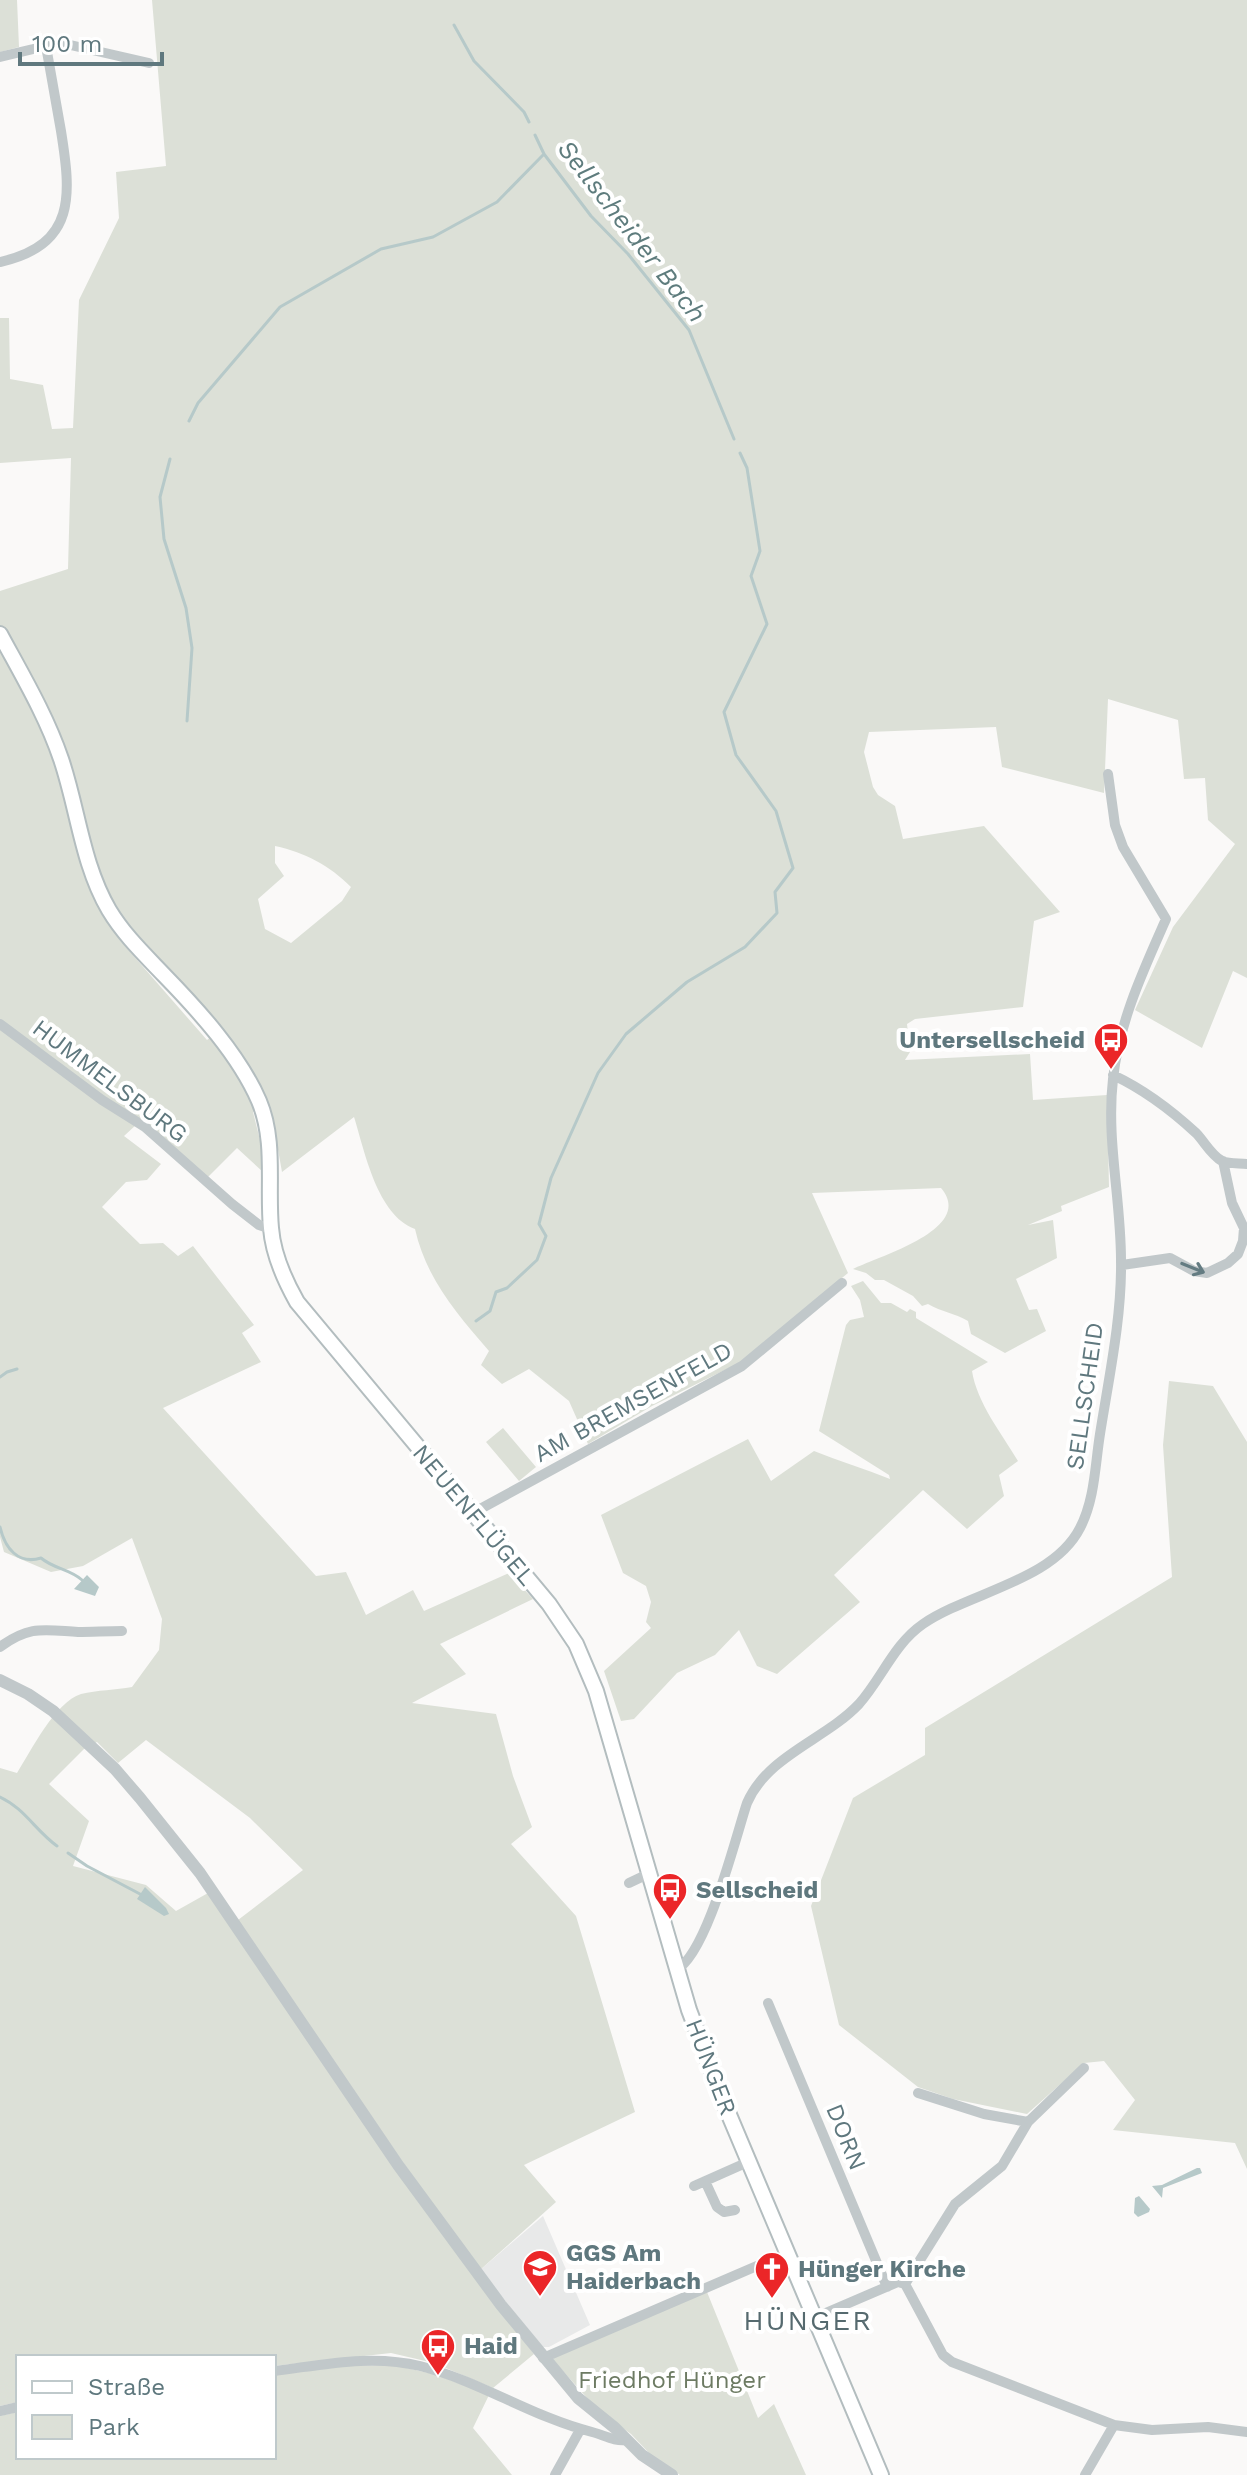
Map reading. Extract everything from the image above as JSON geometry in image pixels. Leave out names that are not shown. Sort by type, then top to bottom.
[{"type":"main road","name":"NEUENFLÜGEL","points":[[0,634],[58,750],[86,853],[105,902],[136,947],[184,997],[252,1087],[266,1125],[271,1229],[282,1271],[304,1312],[549,1604],[581,1653],[596,1691],[676,1970]]},
{"type":"main road","name":"HÜNGER","points":[[676,1970],[704,2052],[748,2162],[881,2475]]},
{"type":"street","points":[[0,57],[66,44],[149,63]]},
{"type":"street","points":[[0,262],[19,256],[45,240],[62,220],[67,206],[67,170],[46,46]]},
{"type":"street","name":"SELLSCHEID","points":[[676,1970],[688,1962],[700,1940],[747,1803],[762,1778],[853,1709],[918,1628],[1048,1563],[1063,1551],[1084,1519],[1092,1490],[1122,1265],[1112,1154],[1113,1075],[1127,1012],[1166,919],[1123,847],[1115,825],[1108,774]]},
{"type":"street","name":"HUMMELSBURG","points":[[0,1024],[102,1100],[145,1127],[232,1204],[259,1225],[271,1229]]},
{"type":"street","points":[[1113,1075],[1160,1102],[1223,1161],[1232,1203],[1244,1228],[1238,1254],[1228,1263],[1207,1273],[1194,1271],[1170,1258],[1122,1265]]},
{"type":"street","points":[[1223,1161],[1247,1164]]},
{"type":"street","name":"AM BREMSENFELD","points":[[471,1510],[482,1508],[742,1366],[842,1283]]},
{"type":"street","points":[[0,1647],[31,1630],[43,1628],[77,1632],[122,1631]]},
{"type":"street","points":[[0,1680],[41,1702],[115,1769],[200,1873],[398,2165],[543,2358],[578,2398],[642,2455],[672,2475]]},
{"type":"street","points":[[629,1883],[648,1874]]},
{"type":"street","name":"DORN","points":[[768,2003],[887,2287]]},
{"type":"street","points":[[905,2284],[953,2207],[1005,2162],[1028,2122],[1084,2068]]},
{"type":"street","points":[[918,2093],[984,2114],[1028,2122]]},
{"type":"street","points":[[694,2186],[748,2162]]},
{"type":"street","points":[[705,2181],[717,2207],[724,2212],[735,2210]]},
{"type":"street","points":[[543,2358],[787,2253]]},
{"type":"street","points":[[814,2318],[898,2282],[905,2284],[943,2355],[952,2362],[1114,2425],[1152,2430],[1208,2427],[1247,2432]]},
{"type":"street","points":[[276,2371],[346,2362],[395,2360],[440,2372],[563,2425],[617,2441],[627,2440]]},
{"type":"street","points":[[1085,2475],[1114,2425]]},
{"type":"street","points":[[555,2475],[580,2430]]},
{"type":"shaded area","points":[[87,1575],[99,1587],[95,1596],[74,1589]]},
{"type":"shaded area","points":[[145,1887],[169,1914],[164,1916],[137,1899]]},
{"type":"shaded area","points":[[1197,2168],[1202,2173],[1163,2188],[1162,2198],[1152,2186],[1162,2185]]},
{"type":"shaded area","points":[[1139,2196],[1150,2209],[1138,2217],[1134,2213],[1135,2198]]},
{"type":"shaded area","name":"GGS Am Haiderbach","points":[[543,2216],[590,2325],[549,2347],[543,2347],[480,2270]]},
{"type":"green space","points":[[0,0],[17,0],[19,47],[0,52]]},
{"type":"green space","points":[[152,0],[1247,0],[1247,978],[1233,971],[1202,1048],[1135,1010],[1173,927],[1235,844],[1208,820],[1205,778],[1184,779],[1178,720],[1108,699],[1104,793],[1002,767],[996,727],[869,732],[864,752],[873,787],[878,795],[895,806],[903,839],[984,826],[1060,912],[1034,921],[1023,1007],[915,1019],[907,1024],[910,1052],[905,1060],[1030,1054],[1033,1100],[1107,1095],[1109,1187],[1061,1206],[1062,1211],[1028,1225],[1053,1220],[1057,1258],[1016,1279],[1029,1310],[1037,1309],[1046,1331],[1005,1353],[971,1334],[968,1321],[928,1304],[922,1306],[913,1296],[884,1280],[875,1280],[853,1269],[920,1239],[935,1228],[946,1216],[948,1203],[941,1188],[812,1193],[848,1273],[739,1363],[652,1406],[588,1444],[569,1401],[529,1369],[502,1384],[481,1365],[489,1351],[454,1309],[435,1279],[415,1229],[402,1222],[382,1197],[354,1117],[282,1172],[270,1105],[253,1112],[261,1144],[263,1172],[237,1148],[207,1178],[137,1124],[124,1136],[161,1164],[147,1180],[126,1182],[102,1207],[140,1244],[163,1243],[178,1256],[193,1246],[254,1325],[242,1333],[261,1362],[163,1408],[316,1576],[346,1572],[366,1615],[413,1590],[424,1611],[509,1573],[533,1599],[440,1644],[466,1674],[412,1703],[496,1714],[513,1776],[532,1827],[511,1844],[576,1916],[635,2112],[524,2165],[556,2202],[480,2270],[238,1920],[303,1870],[250,1818],[146,1740],[118,1763],[97,1742],[84,1749],[49,1784],[89,1821],[73,1866],[146,1885],[176,1911],[208,1893],[534,2354],[493,2388],[434,2363],[391,2353],[276,2366],[276,2355],[16,2355],[16,2402],[0,2406],[0,1768],[17,1773],[44,1728],[71,1699],[81,1694],[132,1687],[159,1650],[162,1619],[132,1538],[83,1566],[51,1572],[4,1552],[0,1537],[0,643],[49,742],[83,867],[98,904],[124,945],[207,1040],[219,1030],[141,944],[108,899],[28,679],[0,625],[0,591],[68,569],[71,458],[0,463],[0,318],[9,318],[10,379],[43,385],[52,429],[73,428],[79,300],[119,218],[116,172],[166,166]],"holes":[[[275,846],[307,856],[334,872],[351,887],[342,901],[291,943],[265,929],[258,899],[284,876],[275,863]]]},
{"type":"green space","points":[[863,1281],[881,1303],[891,1303],[907,1312],[910,1309],[916,1312],[916,1318],[988,1362],[972,1371],[975,1383],[991,1418],[1018,1461],[999,1475],[1004,1496],[967,1529],[923,1490],[834,1575],[860,1602],[777,1674],[757,1666],[739,1630],[715,1655],[677,1673],[634,1719],[621,1721],[604,1671],[651,1628],[646,1622],[651,1602],[646,1586],[623,1573],[601,1515],[748,1439],[771,1481],[814,1451],[890,1479],[889,1475],[819,1431],[846,1325],[850,1320],[864,1317],[860,1300],[851,1286]]},
{"type":"green space","points":[[1169,1381],[1213,1386],[1247,1442],[1247,2169],[1235,2143],[1113,2130],[1135,2100],[1104,2061],[1084,2063],[1027,2114],[953,2099],[918,2087],[839,2025],[811,1906],[853,1798],[925,1755],[925,1728],[1172,1577],[1163,1445]]},
{"type":"green space","points":[[503,1428],[536,1467],[519,1481],[486,1442]]},
{"type":"green space","name":"Friedhof Hünger","points":[[707,2292],[758,2418],[774,2404],[806,2475],[680,2475],[598,2410],[553,2360],[555,2356]]},
{"type":"green space","points":[[394,2365],[437,2375],[489,2395],[473,2428],[512,2475],[0,2475],[0,2416],[16,2412],[16,2459],[276,2459],[276,2375],[347,2366]]},
{"type":"waterway","name":"Sellscheider Bach","points":[[454,25],[474,61],[524,112],[529,122]]},
{"type":"waterway","name":"Sellscheider Bach","points":[[535,135],[544,154],[591,216],[628,254],[689,330],[734,439]]},
{"type":"waterway","points":[[189,421],[198,403],[280,307],[381,249],[433,237],[497,202],[544,154]]},
{"type":"waterway","name":"Sellscheider Bach","points":[[476,1321],[490,1311],[496,1292],[507,1288],[537,1260],[546,1236],[539,1224],[551,1178],[598,1073],[626,1034],[687,982],[745,947],[777,913],[775,892],[793,868],[776,811],[736,755],[724,712],[767,624],[751,576],[760,551],[747,468],[740,453]]},
{"type":"waterway","points":[[170,459],[160,497],[164,539],[186,608],[192,648],[187,721]]},
{"type":"waterway","points":[[0,1377],[17,1369]]},
{"type":"waterway","points":[[0,1527],[5,1542],[19,1557],[41,1558],[82,1580]]},
{"type":"waterway","points":[[0,1797],[16,1807],[57,1846]]},
{"type":"waterway","points":[[68,1853],[140,1894]]},
{"type":"place","name":"Untersellscheid","points":[[1111,1071]]},
{"type":"place","name":"Sellscheid","points":[[670,1921]]},
{"type":"place","name":"GGS Am Haiderbach","points":[[540,2298]]},
{"type":"place","name":"Hünger Kirche","points":[[772,2300]]},
{"type":"place","name":"Haid","points":[[438,2377]]},
{"type":"district","name":"HÜNGER","points":[[808,2320]]}]
